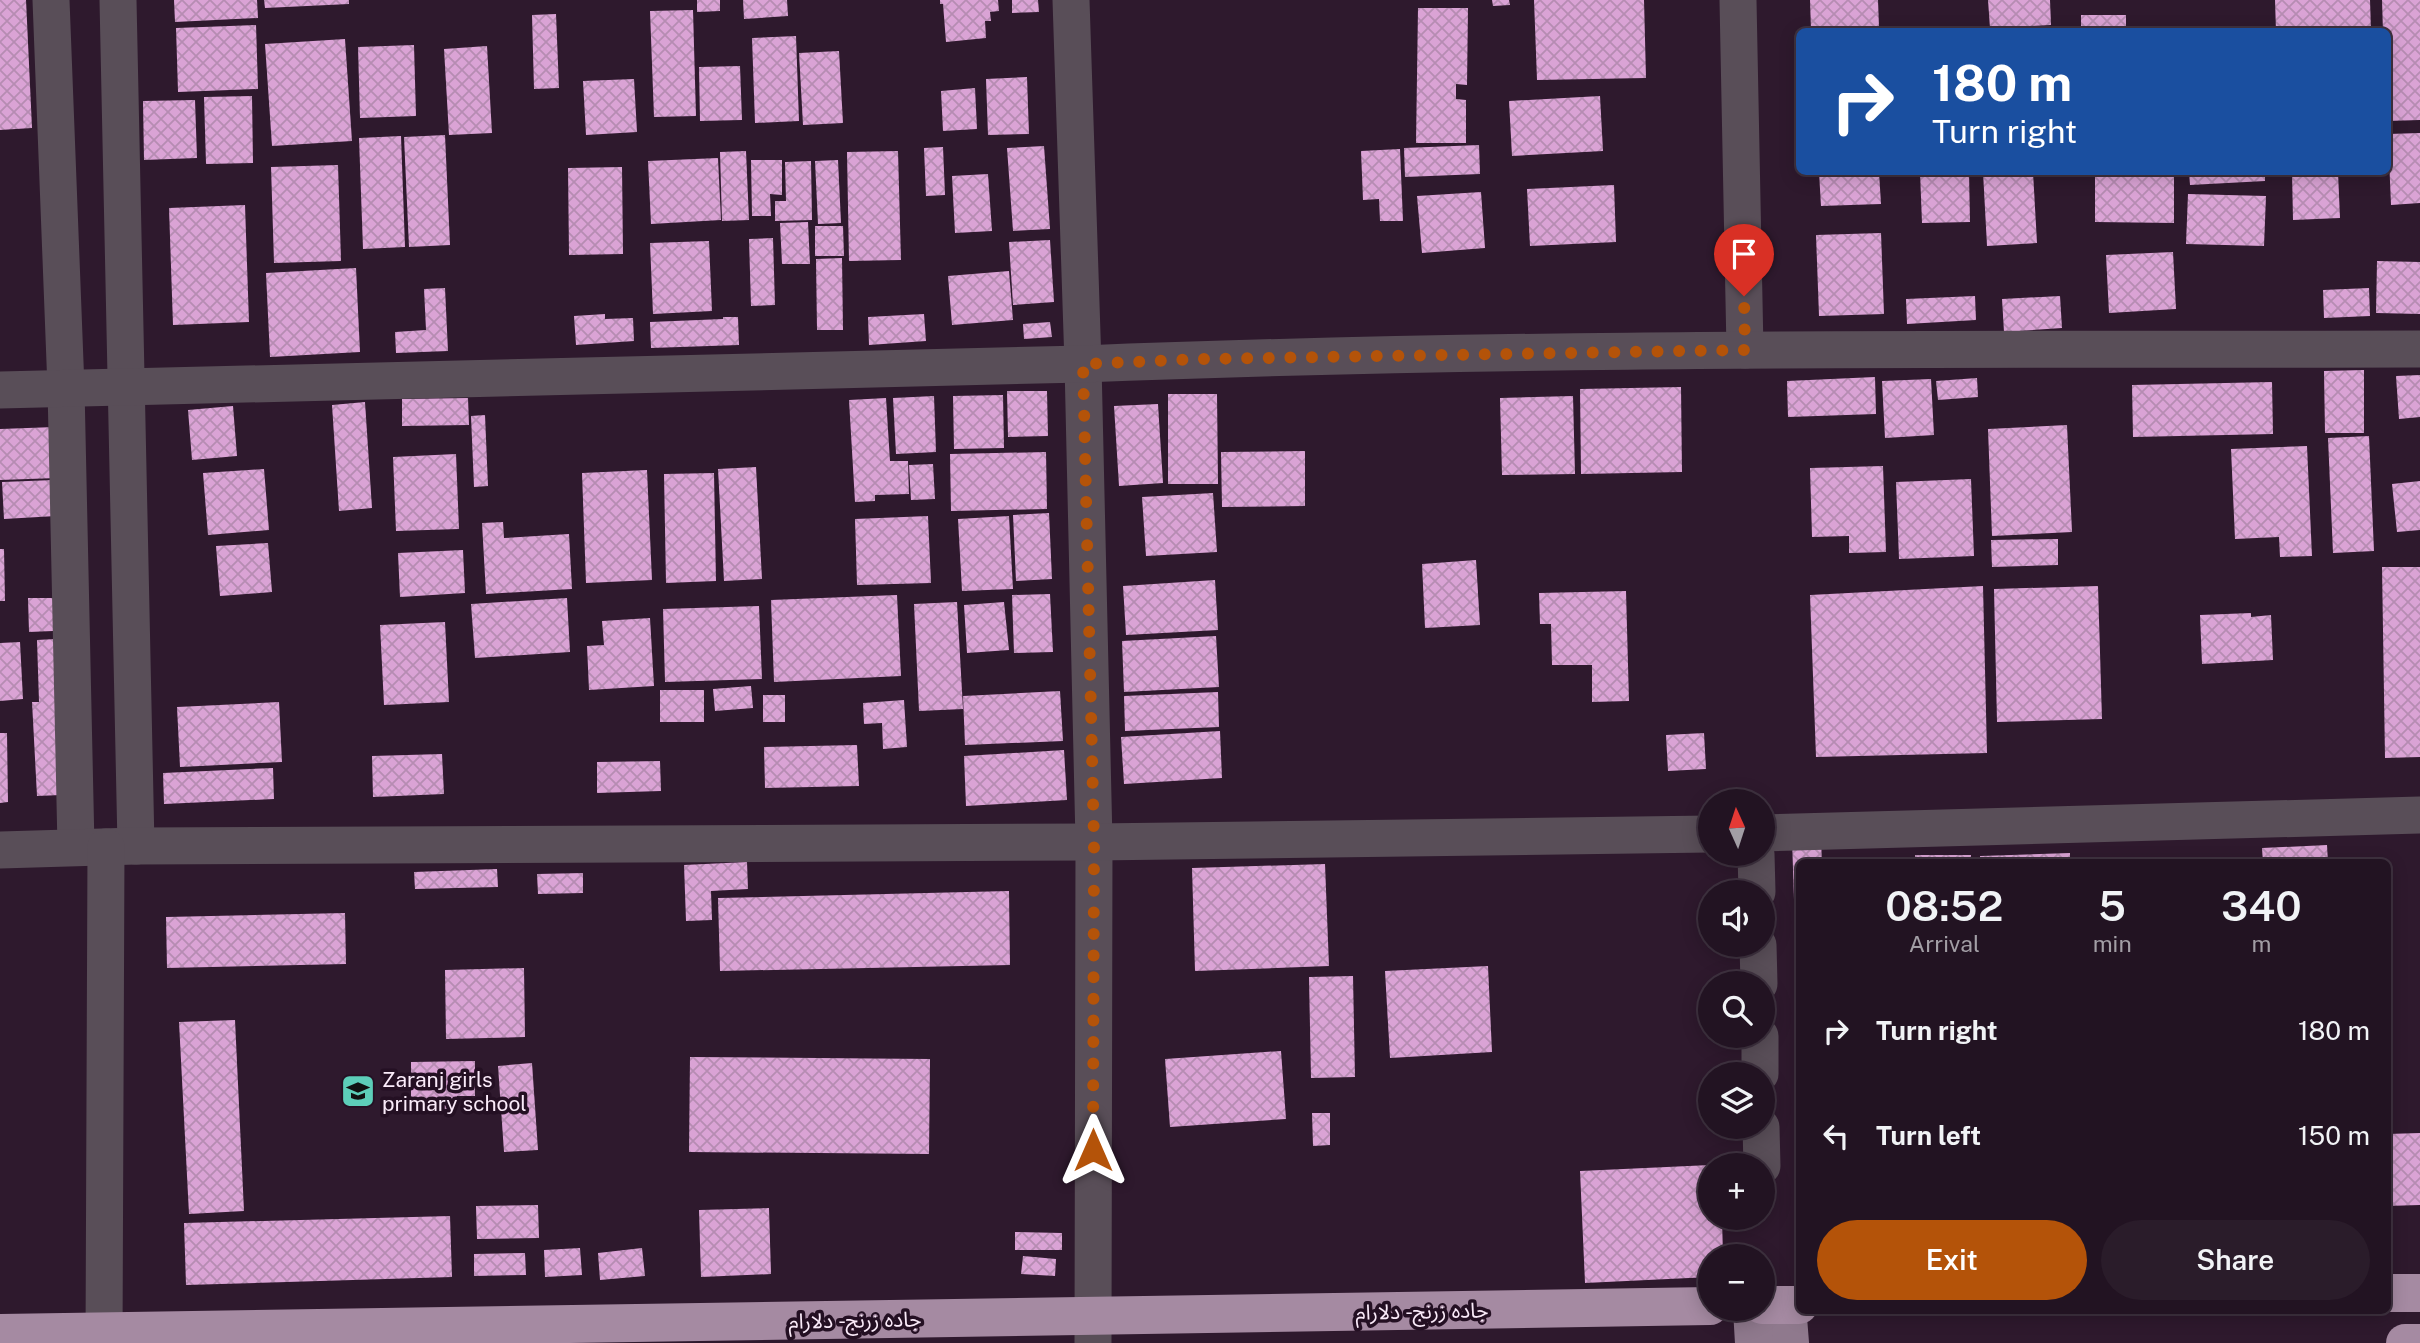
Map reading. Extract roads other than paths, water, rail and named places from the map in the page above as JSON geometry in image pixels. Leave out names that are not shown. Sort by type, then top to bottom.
[{"type":"highway","points":[[2391,1293],[2420,1293]]},
{"type":"highway","name":"جاده زرنج - دلارام","points":[[0,1333],[104,1337],[1093,1330],[1698,1306]]},
{"type":"highway","points":[[2405,1343],[2420,1343]]},
{"type":"main road","points":[[1775,1306],[1790,1343]]},
{"type":"main road","points":[[1755,1343],[1767,1321]]},
{"type":"street","points":[[51,0],[66,388],[106,847]]},
{"type":"street","points":[[104,1337],[106,847],[127,387],[118,0]]},
{"type":"street","points":[[1071,0],[1094,842],[1093,1330]]},
{"type":"street","points":[[1738,0],[1745,350]]},
{"type":"street","points":[[0,390],[1217,359],[1745,350],[2420,349]]},
{"type":"street","points":[[1775,834],[2420,815]]},
{"type":"street","points":[[0,850],[106,847],[1094,842],[1698,834]]},
{"type":"place","name":"Zaranj girls primary school","points":[[358,1091]]}]
